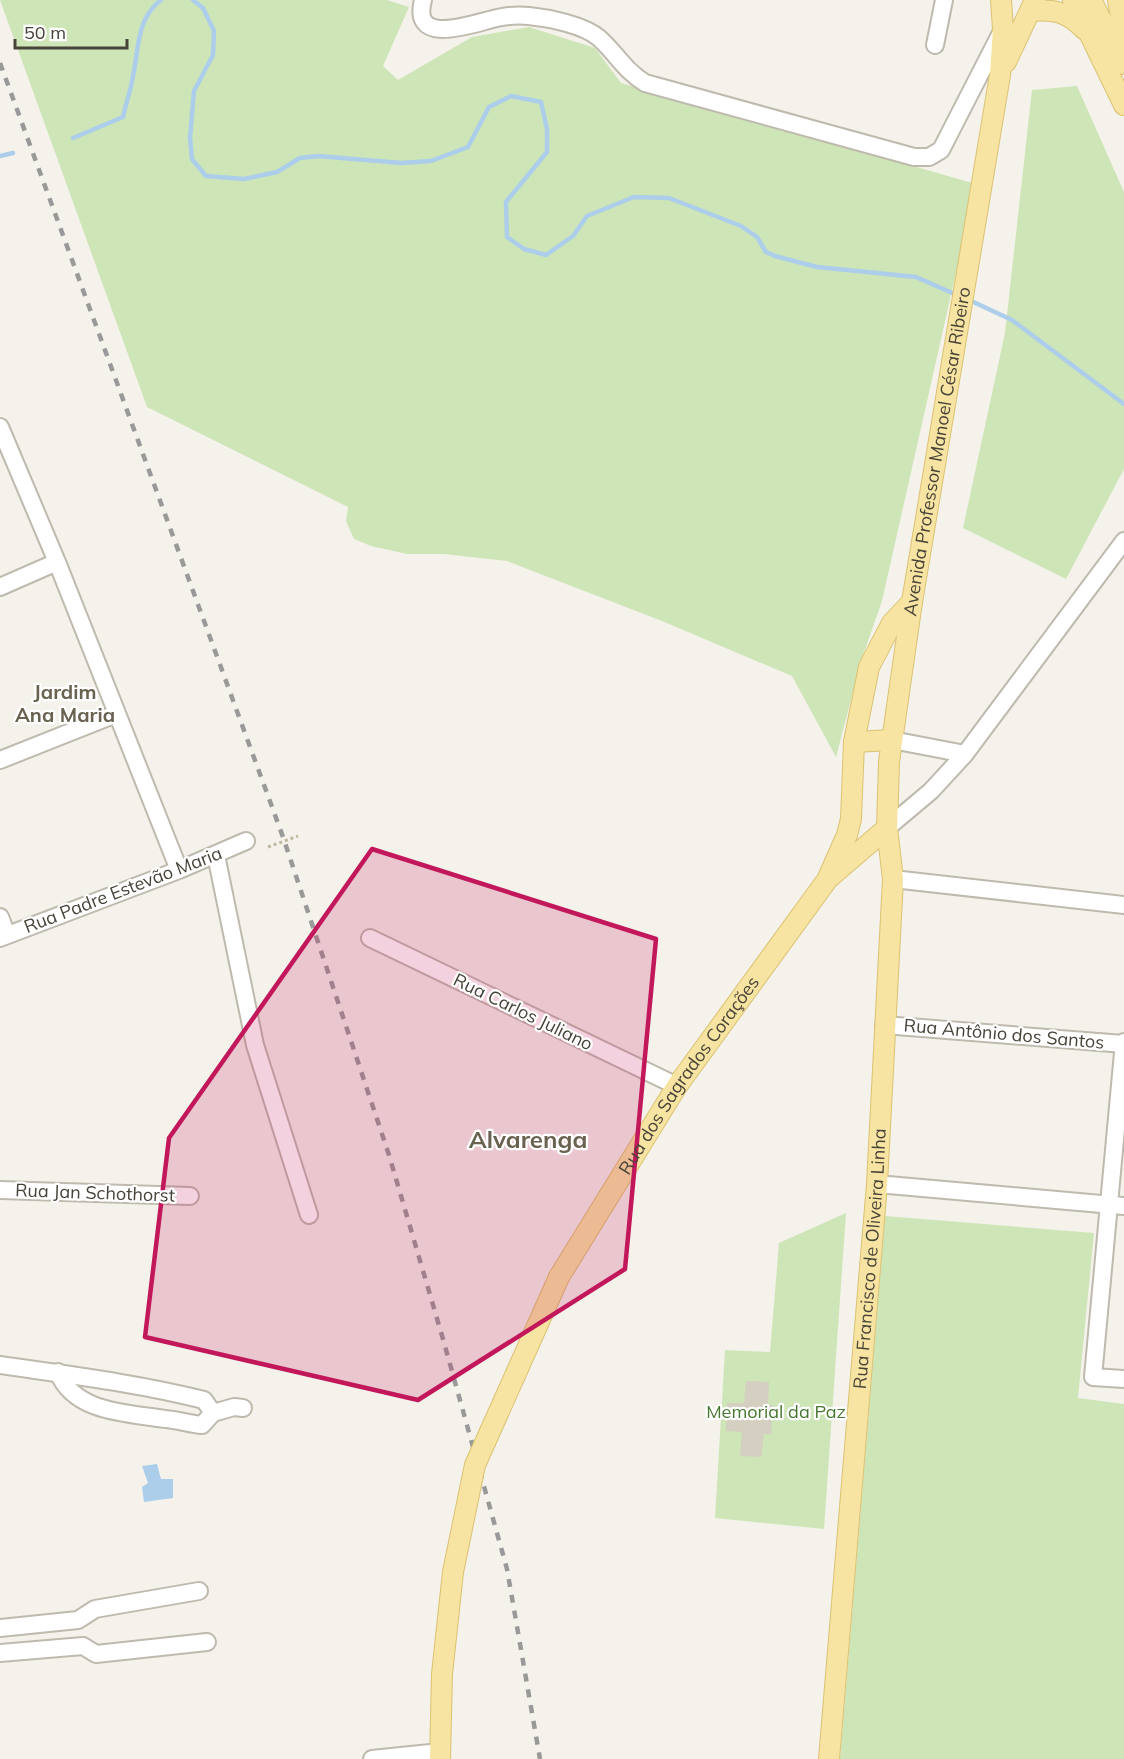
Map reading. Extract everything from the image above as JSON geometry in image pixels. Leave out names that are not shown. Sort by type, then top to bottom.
[{"type":"main road","name":"Avenida Professor Manoel César Ribeiro","points":[[887,828],[892,740],[912,602],[1000,75],[1003,29],[1000,0]]},
{"type":"main road","points":[[1073,0],[1124,105]]},
{"type":"main road","points":[[1091,0],[1124,64]]},
{"type":"main road","points":[[1118,0],[1124,34]]},
{"type":"main road","name":"Avenida Professor Manoel César Ribeiro","points":[[1000,75],[1033,5]]},
{"type":"main road","points":[[1033,5],[1060,11],[1072,17],[1091,37]]},
{"type":"main road","points":[[827,880],[847,835],[854,742],[869,667],[892,623],[912,602]]},
{"type":"main road","points":[[854,742],[892,740]]},
{"type":"main road","points":[[827,880],[887,828]]},
{"type":"main road","name":"Rua Francisco de Oliveira Linha","points":[[829,1759],[877,1184],[893,879],[887,828]]},
{"type":"main road","name":"Rua dos Sagrados Corações","points":[[440,1756],[442,1674],[453,1572],[475,1465],[559,1277],[677,1086],[827,880]]},
{"type":"street","points":[[423,0],[424,17],[429,25],[440,30],[461,28],[497,18],[528,16],[575,27],[597,36],[627,72],[645,83],[914,156],[928,157],[941,150],[1003,29]]},
{"type":"street","points":[[934,45],[940,1]]},
{"type":"street","points":[[0,427],[57,562],[178,870]]},
{"type":"street","points":[[887,828],[931,791],[965,754],[1124,542]]},
{"type":"street","points":[[0,587],[57,562]]},
{"type":"street","points":[[0,760],[116,714]]},
{"type":"street","points":[[892,740],[965,754]]},
{"type":"street","name":"Rua Padre Estevão Maria","points":[[4,937],[216,855],[246,841]]},
{"type":"street","points":[[216,855],[255,1045],[309,1215]]},
{"type":"street","points":[[893,879],[1124,905]]},
{"type":"street","points":[[0,917],[4,937]]},
{"type":"street","name":"Rua Carlos Juliano","points":[[370,938],[677,1086]]},
{"type":"street","name":"Rua Antônio dos Santos","points":[[884,1025],[1124,1044]]},
{"type":"street","points":[[1124,1044],[1116,1205],[1094,1377],[1124,1379]]},
{"type":"street","points":[[877,1184],[1116,1205]]},
{"type":"street","name":"Rua Jan Schothorst","points":[[0,1190],[190,1196]]},
{"type":"street","points":[[0,1365],[136,1384],[204,1400],[213,1413]]},
{"type":"street","points":[[58,1372],[69,1391],[90,1404],[116,1411],[202,1425],[213,1413],[234,1407],[243,1408]]},
{"type":"street","points":[[0,1628],[78,1620],[95,1609],[199,1591]]},
{"type":"street","points":[[78,1620],[76,1633],[83,1646],[96,1654],[207,1642]]},
{"type":"street","points":[[0,1653],[83,1646]]},
{"type":"street","points":[[372,1759],[440,1756]]},
{"type":"path","points":[[268,847],[298,836]]},
{"type":"highlighted area","points":[[372,849],[656,939],[625,1269],[418,1400],[145,1337],[169,1138]]},
{"type":"green space","points":[[0,0],[387,0],[409,7],[383,66],[398,80],[472,37],[529,27],[595,48],[621,83],[976,184],[882,601],[862,658],[836,757],[792,676],[662,621],[507,561],[444,554],[407,554],[371,546],[354,539],[346,521],[348,507],[147,407]]},
{"type":"green space","points":[[1077,86],[1124,192],[1124,469],[1066,579],[963,528],[1005,333],[1032,90]]},
{"type":"green space","name":"Memorial da Paz","points":[[846,1213],[824,1529],[715,1518],[725,1350],[770,1352],[779,1243]]},
{"type":"green space","points":[[885,1216],[1094,1233],[1078,1398],[1124,1404],[1124,1759],[840,1759]]},
{"type":"water","points":[[157,1464],[161,1479],[173,1479],[173,1498],[144,1502],[142,1487],[148,1483],[142,1466]]},
{"type":"building","points":[[746,1381],[769,1382],[768,1405],[773,1405],[771,1434],[764,1434],[761,1457],[740,1456],[742,1432],[726,1431],[727,1403],[744,1403]]},
{"type":"waterway","points":[[73,138],[123,117],[143,25],[147,16],[161,0]]},
{"type":"waterway","points":[[193,0],[203,8],[214,31],[213,55],[194,91],[190,138],[192,159],[206,176],[244,179],[277,172],[300,158],[318,156],[401,163],[431,161],[468,147],[489,107],[511,96],[541,102],[547,129],[547,152],[506,202],[507,237],[524,249],[546,255],[573,236],[587,216],[634,197],[669,198],[741,226],[757,237],[766,252],[775,256],[817,267],[916,277],[959,296]]},
{"type":"waterway","points":[[0,156],[13,153]]},
{"type":"waterway","points":[[967,299],[1012,320],[1124,404]]},
{"type":"railway","points":[[0,63],[283,837],[389,1155],[507,1569],[540,1759]]},
{"type":"district","name":"Jardim Ana Maria","points":[[65,704]]},
{"type":"district","name":"Alvarenga","points":[[528,1140]]}]
